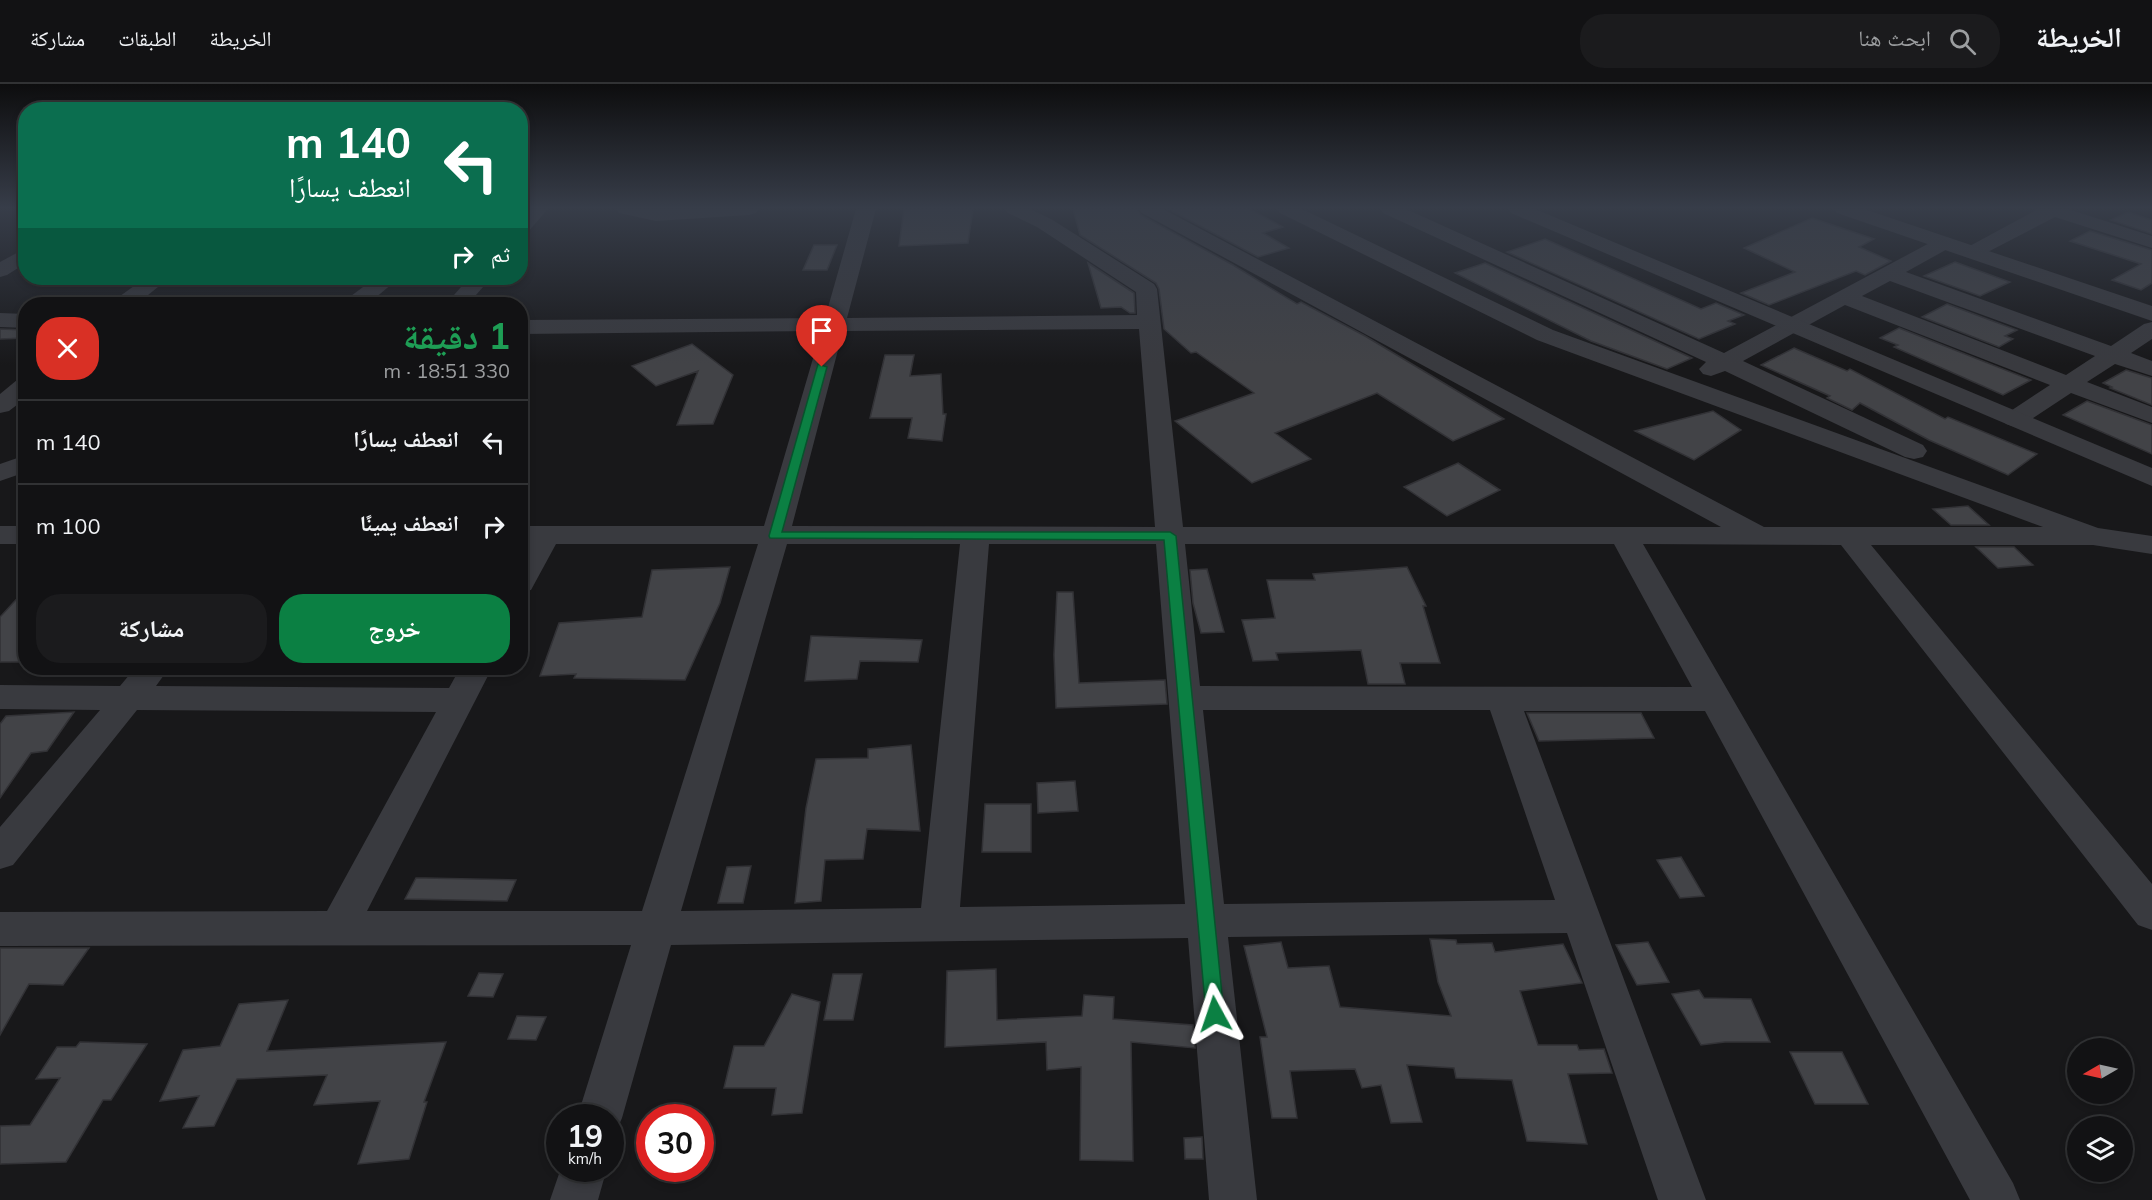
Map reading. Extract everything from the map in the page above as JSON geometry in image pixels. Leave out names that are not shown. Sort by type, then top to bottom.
[{"type":"street","points":[[1,270],[16,261]]},
{"type":"street","points":[[603,1104],[775,536],[852,261]]},
{"type":"street","points":[[1103,261],[1146,289],[1233,1200]]},
{"type":"street","points":[[1246,261],[1760,536]]},
{"type":"street","points":[[1394,261],[1545,335],[2093,536]]},
{"type":"street","points":[[1504,261],[1725,362],[2093,536]]},
{"type":"street","points":[[1641,261],[2152,478]]},
{"type":"street","points":[[1682,385],[1911,261]]},
{"type":"street","points":[[1999,261],[2152,315]]},
{"type":"street","points":[[1889,273],[2152,369]]},
{"type":"street","points":[[133,297],[149,285]]},
{"type":"street","points":[[364,297],[379,285]]},
{"type":"street","points":[[463,297],[474,285]]},
{"type":"street","points":[[1844,297],[2152,416]]},
{"type":"street","points":[[0,320],[18,321]]},
{"type":"street","points":[[528,327],[1149,322]]},
{"type":"street","points":[[2015,419],[2152,329]]},
{"type":"street","points":[[0,406],[18,391]]},
{"type":"street","points":[[0,473],[18,466]]},
{"type":"street","points":[[0,535],[18,535]]},
{"type":"street","points":[[528,554],[533,535],[2093,536],[2152,545]]},
{"type":"street","points":[[939,924],[975,536]]},
{"type":"street","points":[[1624,536],[1996,1200]]},
{"type":"street","points":[[1850,537],[2152,912]]},
{"type":"street","points":[[0,854],[147,675]]},
{"type":"street","points":[[338,929],[472,675]]},
{"type":"street","points":[[0,697],[459,700]]},
{"type":"street","points":[[1185,698],[1715,699]]},
{"type":"street","points":[[1503,699],[1682,1200]]},
{"type":"street","points":[[0,929],[657,927],[1581,916]]},
{"type":"street","points":[[574,1200],[580,1182]]},
{"type":"building","points":[[807,261],[831,261],[827,270],[803,270]]},
{"type":"building","points":[[1121,261],[1226,261],[1297,304],[1301,302],[1365,336],[1504,419],[1453,441],[1377,393],[1275,433],[1311,459],[1252,483],[1175,421],[1254,393],[1196,352],[1191,353],[1164,329],[1159,289],[1156,283]]},
{"type":"building","points":[[1527,261],[1594,261],[1701,309],[1716,303],[1744,315],[1728,321],[1735,324],[1699,339]]},
{"type":"building","points":[[1772,261],[1891,261],[1865,275],[1856,271],[1769,305],[1741,293],[1795,272]]},
{"type":"building","points":[[2132,261],[2152,261],[2152,283],[2141,290],[2112,280],[2141,264]]},
{"type":"building","points":[[1955,262],[2010,282],[1980,296],[1924,276]]},
{"type":"building","points":[[1088,263],[1134,293],[1135,313],[1130,313],[1121,307],[1101,308]]},
{"type":"building","points":[[1485,263],[1692,358],[1667,369],[1591,341],[1455,273]]},
{"type":"building","points":[[1947,304],[2017,330],[2005,336],[2013,339],[1999,347],[1922,317]]},
{"type":"building","points":[[1899,328],[2031,380],[2003,395],[1894,347],[1898,345],[1880,338]]},
{"type":"building","points":[[0,329],[18,330],[18,338],[0,339]]},
{"type":"building","points":[[692,344],[733,375],[713,424],[677,425],[698,371],[656,386],[632,366]]},
{"type":"building","points":[[1794,348],[1847,371],[1850,369],[1945,419],[1948,417],[2037,454],[2008,475],[1929,440],[1860,403],[1852,410],[1827,398],[1830,396],[1761,365]]},
{"type":"building","points":[[885,355],[914,355],[910,376],[941,374],[943,414],[946,414],[942,441],[908,438],[912,418],[870,418]]},
{"type":"building","points":[[2126,370],[2152,378],[2152,405],[2103,383]]},
{"type":"building","points":[[2087,401],[2152,425],[2152,454],[2063,415]]},
{"type":"building","points":[[1713,411],[1741,430],[1694,460],[1635,431]]},
{"type":"building","points":[[1458,463],[1500,490],[1447,516],[1404,487]]},
{"type":"building","points":[[1968,506],[1989,525],[1951,525],[1933,509]]},
{"type":"building","points":[[1976,547],[2014,547],[2033,565],[1998,568]]},
{"type":"building","points":[[730,567],[720,603],[685,680],[574,678],[576,674],[540,676],[559,623],[642,617],[652,570]]},
{"type":"building","points":[[1407,567],[1426,606],[1423,606],[1440,663],[1400,663],[1405,684],[1368,684],[1361,650],[1276,653],[1278,660],[1253,661],[1242,620],[1275,618],[1267,580],[1315,580],[1313,574]]},
{"type":"building","points":[[1207,569],[1224,632],[1201,633],[1193,603],[1190,570]]},
{"type":"building","points":[[1057,592],[1073,592],[1079,683],[1165,680],[1167,704],[1056,708],[1054,655]]},
{"type":"building","points":[[18,598],[18,662],[0,662],[0,617]]},
{"type":"building","points":[[811,636],[922,640],[918,662],[860,661],[857,679],[805,681]]},
{"type":"building","points":[[74,712],[47,751],[31,753],[0,798],[0,724],[6,716]]},
{"type":"building","points":[[1527,713],[1641,713],[1654,738],[1539,741]]},
{"type":"building","points":[[911,745],[920,831],[867,829],[863,859],[825,860],[821,901],[795,903],[806,808],[816,759],[868,758],[868,749]]},
{"type":"building","points":[[1075,781],[1078,811],[1038,813],[1037,783]]},
{"type":"building","points":[[985,804],[1031,804],[1031,852],[982,852]]},
{"type":"building","points":[[1681,857],[1704,896],[1680,898],[1657,860]]},
{"type":"building","points":[[751,866],[743,903],[718,903],[727,867]]},
{"type":"building","points":[[416,878],[516,880],[507,901],[405,899]]},
{"type":"building","points":[[1430,939],[1456,940],[1457,944],[1492,943],[1495,952],[1563,944],[1582,983],[1520,991],[1538,1045],[1577,1045],[1579,1050],[1604,1049],[1612,1073],[1568,1074],[1587,1144],[1527,1141],[1512,1080],[1456,1078],[1454,1068],[1407,1065],[1422,1122],[1391,1123],[1381,1085],[1362,1088],[1355,1069],[1290,1071],[1297,1118],[1272,1118],[1260,1037],[1267,1037],[1244,946],[1281,942],[1288,968],[1329,966],[1340,1007],[1451,1016],[1438,982]]},
{"type":"building","points":[[1648,942],[1669,982],[1637,985],[1616,945]]},
{"type":"building","points":[[0,948],[89,948],[63,985],[29,984],[0,1035]]},
{"type":"building","points":[[996,969],[997,1020],[1082,1016],[1084,995],[1114,997],[1113,1019],[1193,1025],[1195,1048],[1131,1042],[1133,1161],[1080,1160],[1081,1067],[1047,1070],[1046,1042],[945,1047],[947,971]]},
{"type":"building","points":[[479,973],[503,974],[493,997],[468,996]]},
{"type":"building","points":[[833,974],[862,974],[853,1020],[824,1020]]},
{"type":"building","points":[[1699,990],[1704,998],[1751,999],[1770,1042],[1725,1042],[1701,1045],[1672,994]]},
{"type":"building","points":[[792,994],[820,1002],[802,1113],[772,1115],[776,1088],[724,1088],[734,1046],[764,1046]]},
{"type":"building","points":[[288,1000],[267,1051],[446,1042],[424,1102],[427,1102],[409,1159],[358,1164],[380,1101],[314,1105],[327,1075],[237,1079],[214,1126],[183,1128],[199,1096],[160,1101],[183,1050],[220,1046],[239,1004]]},
{"type":"building","points":[[517,1016],[546,1017],[536,1040],[508,1039]]},
{"type":"building","points":[[80,1042],[147,1044],[111,1100],[103,1100],[66,1162],[0,1164],[0,1126],[30,1125],[60,1078],[36,1079],[57,1047],[76,1047]]},
{"type":"building","points":[[1790,1052],[1842,1052],[1868,1104],[1815,1104]]},
{"type":"building","points":[[1202,1137],[1203,1159],[1185,1159],[1184,1138]]},
{"type":"route","points":[[822,367],[775,536],[1170,536],[1215,1014]]}]
